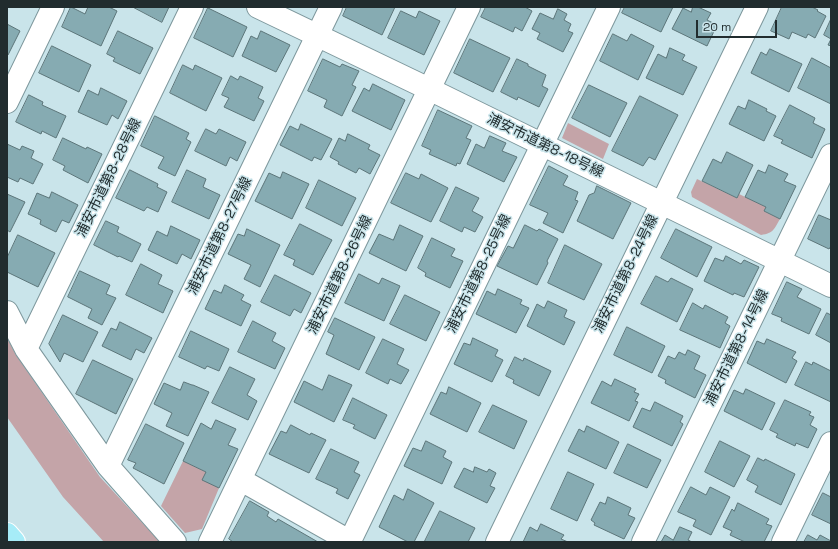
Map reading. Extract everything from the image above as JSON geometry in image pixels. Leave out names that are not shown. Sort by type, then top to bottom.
[{"type":"highway","points":[[7,534],[14,542]]},
{"type":"street","points":[[7,102],[53,7]]},
{"type":"street","name":"浦安市道第8-28号線","points":[[26,349],[192,7]]},
{"type":"street","name":"浦安市道第8-18号線","points":[[258,7],[831,286]]},
{"type":"street","name":"浦安市道第8-27号線","points":[[108,466],[331,7]]},
{"type":"street","name":"浦安市道第8-26号線","points":[[210,542],[469,7]]},
{"type":"street","name":"浦安市道第8-25号線","points":[[350,542],[609,7]]},
{"type":"street","name":"浦安市道第8-24号線","points":[[497,542],[757,7]]},
{"type":"street","name":"浦安市道第8-14号線","points":[[643,542],[831,154]]},
{"type":"street","points":[[7,312],[26,349],[108,466],[175,542]]},
{"type":"street","points":[[782,542],[831,443]]},
{"type":"street","points":[[240,480],[350,542]]},
{"type":"shaded area","points":[[568,123],[609,144],[603,159],[562,138]]},
{"type":"shaded area","points":[[697,179],[737,198],[739,194],[766,207],[764,211],[780,219],[771,232],[761,235],[692,197],[691,192]]},
{"type":"shaded area","points":[[7,338],[16,355],[100,477],[160,542],[104,542],[63,497],[7,417]]},
{"type":"shaded area","points":[[183,461],[206,472],[219,488],[202,529],[185,533],[161,506]]},
{"type":"building","points":[[71,7],[85,14],[88,7],[109,7],[117,11],[101,46],[62,27]]},
{"type":"building","points":[[133,7],[169,7],[162,22]]},
{"type":"building","points":[[347,7],[395,7],[382,35],[343,16]]},
{"type":"building","points":[[486,7],[525,7],[532,11],[522,31],[515,27],[513,32],[481,17]]},
{"type":"building","points":[[625,7],[673,7],[661,32],[622,13]]},
{"type":"building","points":[[693,7],[698,7],[711,13],[707,20],[717,25],[707,46],[672,29],[683,8],[691,12]]},
{"type":"building","points":[[782,7],[812,7],[826,16],[815,38],[808,34],[806,38],[792,32],[789,39],[771,31]]},
{"type":"building","points":[[208,8],[247,27],[233,57],[194,38]]},
{"type":"building","points":[[558,9],[567,14],[564,20],[571,24],[568,31],[573,33],[563,52],[537,39],[540,33],[532,29],[540,13],[553,19]]},
{"type":"building","points":[[401,11],[416,18],[419,11],[440,21],[424,55],[388,38]]},
{"type":"building","points":[[831,19],[831,39],[824,35]]},
{"type":"building","points":[[7,24],[20,31],[8,55],[7,55]]},
{"type":"building","points":[[118,31],[153,48],[140,74],[113,61],[115,58],[107,54]]},
{"type":"building","points":[[261,31],[290,45],[276,72],[242,56],[251,36],[257,39]]},
{"type":"building","points":[[613,34],[627,41],[631,34],[654,46],[638,80],[600,61]]},
{"type":"building","points":[[470,39],[510,58],[493,92],[454,73]]},
{"type":"building","points":[[831,39],[831,46],[828,45]]},
{"type":"building","points":[[52,46],[91,65],[79,92],[39,73]]},
{"type":"building","points":[[670,48],[685,55],[682,60],[697,67],[683,95],[646,78],[658,54],[666,58]]},
{"type":"building","points":[[770,49],[802,64],[789,92],[751,73],[761,52],[766,55]]},
{"type":"building","points":[[812,58],[831,68],[831,104],[798,88]]},
{"type":"building","points":[[323,59],[340,67],[342,64],[359,71],[352,85],[356,87],[342,116],[324,107],[327,100],[308,91]]},
{"type":"building","points":[[517,59],[546,75],[542,86],[548,89],[539,107],[518,97],[517,100],[501,92]]},
{"type":"building","points":[[183,65],[193,70],[195,65],[222,78],[206,111],[170,93]]},
{"type":"building","points":[[231,76],[238,80],[240,76],[263,87],[258,98],[264,101],[254,121],[224,107],[229,98],[222,95]]},
{"type":"building","points":[[373,84],[405,100],[391,130],[352,111],[364,88],[369,91]]},
{"type":"building","points":[[589,85],[627,103],[610,137],[572,118]]},
{"type":"building","points":[[101,88],[127,101],[118,119],[112,115],[107,125],[78,112],[88,90],[98,95]]},
{"type":"building","points":[[29,95],[43,102],[42,105],[66,116],[56,138],[42,131],[41,134],[16,122]]},
{"type":"building","points":[[640,96],[678,115],[655,160],[649,157],[643,166],[612,151]]},
{"type":"building","points":[[749,100],[767,109],[766,111],[776,116],[764,141],[729,124],[738,106],[745,109]]},
{"type":"building","points":[[790,105],[815,118],[813,123],[825,129],[812,158],[781,143],[783,140],[774,136]]},
{"type":"building","points":[[438,110],[472,126],[466,138],[471,140],[460,164],[457,163],[456,166],[429,154],[431,150],[422,146]]},
{"type":"building","points":[[155,116],[189,133],[186,139],[191,142],[175,176],[158,168],[164,157],[141,146]]},
{"type":"building","points":[[301,124],[332,139],[321,160],[314,157],[312,161],[280,145],[290,126],[298,130]]},
{"type":"building","points":[[206,129],[216,134],[219,129],[246,142],[237,161],[230,157],[226,166],[195,151]]},
{"type":"building","points":[[348,134],[370,145],[368,149],[380,155],[370,174],[359,168],[356,173],[338,164],[339,162],[330,157],[339,138],[345,141]]},
{"type":"building","points":[[490,136],[506,143],[502,151],[517,157],[504,182],[467,164],[476,144],[484,148]]},
{"type":"building","points":[[63,138],[86,149],[87,147],[102,154],[88,183],[63,170],[65,166],[53,160]]},
{"type":"building","points":[[7,144],[20,150],[22,146],[34,151],[31,158],[43,164],[33,184],[20,178],[18,182],[7,177]]},
{"type":"building","points":[[727,152],[753,165],[737,198],[702,181],[713,159],[721,163]]},
{"type":"building","points":[[769,165],[788,174],[784,181],[796,186],[780,219],[764,211],[766,207],[745,197],[758,170],[765,173]]},
{"type":"building","points":[[549,166],[568,176],[563,185],[578,192],[575,200],[578,201],[563,233],[543,223],[548,213],[530,205]]},
{"type":"building","points":[[130,170],[158,184],[157,187],[167,192],[158,212],[147,207],[144,211],[116,198]]},
{"type":"building","points":[[187,170],[206,179],[203,187],[220,195],[209,219],[172,202]]},
{"type":"building","points":[[283,172],[309,184],[292,219],[255,201],[269,173],[280,178]]},
{"type":"building","points":[[406,173],[419,179],[421,174],[448,188],[431,222],[391,203]]},
{"type":"building","points":[[319,180],[356,198],[342,226],[306,208]]},
{"type":"building","points":[[597,186],[631,203],[613,239],[577,221],[589,195],[594,193]]},
{"type":"building","points":[[456,187],[479,198],[472,211],[483,217],[475,232],[464,227],[462,232],[440,221]]},
{"type":"building","points":[[52,192],[78,205],[69,223],[62,220],[56,232],[40,224],[41,220],[28,214],[37,193],[49,198]]},
{"type":"building","points":[[7,194],[25,202],[10,232],[7,230]]},
{"type":"building","points":[[819,215],[831,220],[831,246],[829,249],[808,239]]},
{"type":"building","points":[[106,221],[119,227],[117,232],[141,244],[132,262],[94,245]]},
{"type":"building","points":[[300,224],[332,240],[313,275],[293,265],[295,260],[284,255]]},
{"type":"building","points":[[400,225],[423,236],[406,271],[369,253],[379,234],[393,240]]},
{"type":"building","points":[[525,225],[537,231],[539,229],[558,239],[537,285],[497,266],[508,246],[513,248]]},
{"type":"building","points":[[171,226],[200,240],[191,259],[182,254],[177,264],[148,250],[157,231],[167,236]]},
{"type":"building","points":[[247,229],[280,245],[260,287],[244,279],[251,265],[228,254],[238,234],[244,236]]},
{"type":"building","points":[[676,229],[712,247],[697,277],[661,258]]},
{"type":"building","points":[[18,235],[55,253],[38,287],[7,272],[7,258]]},
{"type":"building","points":[[432,238],[455,249],[451,256],[463,261],[450,288],[425,276],[426,273],[418,268]]},
{"type":"building","points":[[565,245],[602,264],[584,300],[548,283]]},
{"type":"building","points":[[726,256],[741,264],[744,260],[759,267],[744,297],[734,293],[733,295],[704,281],[715,258],[723,261]]},
{"type":"building","points":[[141,264],[162,275],[158,284],[173,291],[163,313],[126,295]]},
{"type":"building","points":[[80,271],[110,285],[106,294],[116,298],[102,325],[88,318],[92,309],[68,297]]},
{"type":"building","points":[[359,274],[379,284],[382,278],[400,286],[384,321],[345,303]]},
{"type":"building","points":[[275,275],[311,293],[301,313],[294,309],[290,316],[261,302]]},
{"type":"building","points":[[656,276],[668,282],[671,278],[693,289],[677,322],[641,304]]},
{"type":"building","points":[[787,282],[802,289],[797,297],[821,309],[809,334],[781,321],[782,318],[772,314]]},
{"type":"building","points":[[225,285],[244,295],[241,300],[251,305],[241,326],[205,309],[214,290],[221,293]]},
{"type":"building","points":[[498,289],[522,300],[520,304],[529,308],[516,333],[476,314],[487,291],[495,295]]},
{"type":"building","points":[[405,295],[440,312],[426,341],[390,324]]},
{"type":"building","points":[[548,301],[567,310],[564,317],[575,322],[564,345],[527,326],[537,304],[544,308]]},
{"type":"building","points":[[693,303],[703,309],[705,305],[728,317],[725,323],[730,326],[720,348],[680,330]]},
{"type":"building","points":[[827,313],[831,315],[831,343],[816,335]]},
{"type":"building","points":[[63,315],[98,332],[83,362],[64,353],[60,362],[49,344]]},
{"type":"building","points":[[335,318],[375,337],[359,370],[326,354],[334,335],[328,332]]},
{"type":"building","points":[[253,321],[276,333],[272,341],[285,348],[275,369],[238,352]]},
{"type":"building","points":[[120,322],[152,338],[144,353],[136,349],[131,360],[102,346],[111,328],[116,330]]},
{"type":"building","points":[[627,327],[665,346],[652,373],[614,355]]},
{"type":"building","points":[[191,331],[229,349],[219,371],[207,366],[205,369],[179,357]]},
{"type":"building","points":[[473,338],[498,350],[495,356],[503,360],[492,382],[454,364],[464,343],[470,345]]},
{"type":"building","points":[[383,339],[404,349],[397,364],[409,370],[401,384],[390,379],[388,384],[366,373]]},
{"type":"building","points":[[767,339],[796,352],[792,358],[797,361],[786,383],[747,363],[757,341],[764,344]]},
{"type":"building","points":[[688,350],[700,356],[694,369],[706,375],[695,398],[665,383],[666,380],[658,376],[668,356],[675,359],[679,352],[685,355]]},
{"type":"building","points":[[515,357],[523,361],[524,358],[551,371],[539,396],[513,383],[514,380],[506,376]]},
{"type":"building","points":[[93,360],[133,379],[116,414],[76,394]]},
{"type":"building","points":[[806,362],[812,365],[813,362],[831,371],[831,402],[795,385]]},
{"type":"building","points":[[230,367],[255,379],[247,395],[257,401],[248,420],[212,403]]},
{"type":"building","points":[[329,375],[352,385],[334,422],[294,402],[304,381],[322,390]]},
{"type":"building","points":[[615,379],[636,389],[634,392],[639,394],[635,401],[638,402],[629,421],[591,403],[602,381],[611,386]]},
{"type":"building","points":[[184,382],[209,392],[188,436],[166,426],[172,413],[154,404],[164,383],[180,390]]},
{"type":"building","points":[[449,387],[481,403],[467,432],[430,414],[441,392],[446,394]]},
{"type":"building","points":[[746,389],[775,403],[762,430],[724,411],[734,390],[743,394]]},
{"type":"building","points":[[353,398],[387,415],[375,439],[353,428],[355,425],[343,420]]},
{"type":"building","points":[[785,400],[811,412],[809,415],[814,417],[810,425],[817,429],[808,448],[796,443],[795,446],[776,437],[778,434],[770,430]]},
{"type":"building","points":[[655,402],[683,416],[680,422],[683,424],[672,446],[633,427],[642,408],[650,411]]},
{"type":"building","points":[[493,405],[527,421],[514,449],[479,432]]},
{"type":"building","points":[[216,420],[236,429],[228,445],[238,449],[219,488],[202,480],[206,472],[183,461],[201,423],[211,429]]},
{"type":"building","points":[[146,424],[184,443],[164,484],[133,468],[136,463],[128,460]]},
{"type":"building","points":[[291,425],[310,435],[311,433],[326,440],[309,473],[269,454],[281,431],[286,433]]},
{"type":"building","points":[[587,426],[619,442],[606,469],[568,451],[579,429],[584,432]]},
{"type":"building","points":[[426,441],[446,451],[443,457],[452,462],[442,484],[404,466],[413,448],[421,451]]},
{"type":"building","points":[[720,441],[750,456],[734,487],[705,472]]},
{"type":"building","points":[[628,444],[661,460],[647,488],[614,473]]},
{"type":"building","points":[[331,449],[359,462],[354,472],[360,475],[348,499],[336,493],[338,489],[316,479]]},
{"type":"building","points":[[758,458],[764,461],[765,459],[795,474],[781,505],[755,492],[758,486],[747,480]]},
{"type":"building","points":[[475,467],[487,472],[489,469],[496,473],[490,486],[495,488],[487,503],[454,487],[464,468],[473,472]]},
{"type":"building","points":[[568,472],[594,484],[577,521],[551,509]]},
{"type":"building","points":[[691,487],[706,495],[710,487],[730,497],[711,535],[693,526],[696,520],[678,512]]},
{"type":"building","points":[[408,489],[434,503],[414,542],[408,542],[379,527],[394,495],[403,500]]},
{"type":"building","points":[[823,493],[831,497],[831,524],[812,515]]},
{"type":"building","points":[[608,497],[631,508],[628,515],[635,518],[624,539],[594,525],[595,523],[591,520],[600,502],[605,504]]},
{"type":"building","points":[[250,501],[269,512],[267,516],[276,522],[278,519],[318,542],[233,542],[229,539]]},
{"type":"building","points":[[738,503],[769,519],[766,524],[772,526],[764,542],[745,542],[730,535],[732,531],[723,527],[732,509],[734,511]]},
{"type":"building","points":[[440,511],[475,528],[468,542],[425,541]]},
{"type":"building","points":[[541,524],[564,535],[561,539],[568,542],[523,542],[530,527],[537,531]]},
{"type":"building","points":[[680,527],[692,532],[688,540],[692,542],[661,542],[665,535],[673,540]]},
{"type":"building","points":[[808,535],[817,540],[820,535],[831,542],[804,542]]}]
